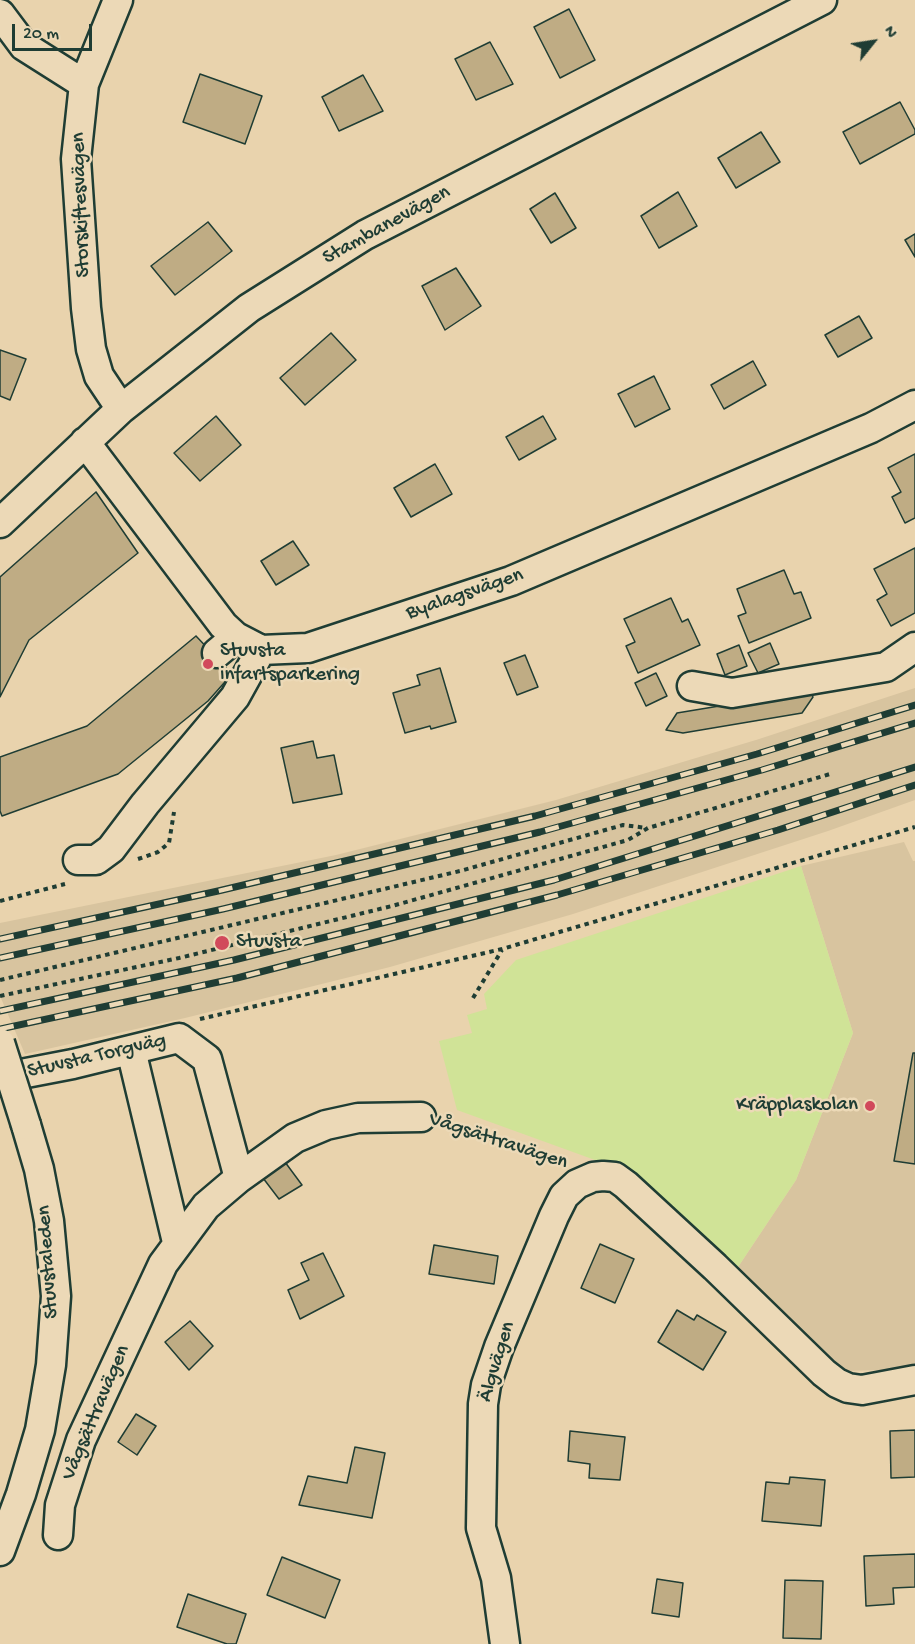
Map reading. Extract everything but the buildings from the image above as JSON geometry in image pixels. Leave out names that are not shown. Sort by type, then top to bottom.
[{"type":"street","name":"Storskiftesvägen","points":[[118,0],[84,84],[76,159],[86,308],[92,349],[99,376],[121,410]]},
{"type":"street","name":"Stambanevägen","points":[[0,523],[121,410],[249,308],[364,235],[822,0]]},
{"type":"street","points":[[0,14],[24,46],[84,84]]},
{"type":"street","name":"Byalagsvägen","points":[[85,442],[223,625],[226,645],[261,650],[308,648],[511,581],[872,428],[915,405]]},
{"type":"street","points":[[692,686],[732,693],[886,667],[915,647]]},
{"type":"street","points":[[78,860],[96,860],[111,849],[145,804],[235,697],[261,650]]},
{"type":"street","name":"Stuvsta Torgväg","points":[[0,1078],[179,1038],[207,1059],[239,1178]]},
{"type":"street","name":"Stuvstaleden","points":[[0,1043],[39,1169],[49,1221],[56,1296],[51,1365],[40,1430],[21,1494],[0,1551]]},
{"type":"street","points":[[131,1050],[177,1242]]},
{"type":"street","name":"Vågsättravägen","points":[[58,1534],[60,1505],[81,1440],[163,1264],[177,1242],[206,1206],[239,1178],[295,1138],[326,1125],[358,1118],[421,1117]]},
{"type":"street","name":"Vågsättravägen","points":[[593,1177],[615,1177],[626,1185],[837,1383],[848,1388],[862,1390],[915,1380]]},
{"type":"street","name":"Älgvägen","points":[[505,1644],[496,1578],[481,1528],[483,1404],[486,1385],[499,1347],[564,1196],[577,1184],[593,1177]]},
{"type":"path","points":[[0,996],[179,958],[392,906],[628,840],[648,828],[830,774]]},
{"type":"path","points":[[0,980],[460,871],[623,825],[648,828]]},
{"type":"path","points":[[199,1020],[502,949],[915,826]]},
{"type":"path","points":[[473,998],[502,949]]},
{"type":"path","name":"Vågsättravägen","points":[[421,1117],[565,1162],[593,1177]]},
{"type":"shaded area","points":[[915,688],[915,800],[828,831],[573,914],[390,967],[185,1018],[25,1054],[0,996],[0,923],[336,855],[556,800],[756,740]]},
{"type":"shaded area","name":"Kräpplaskolan","points":[[904,842],[915,861],[915,1369],[844,1371],[734,1273],[796,1180],[853,1033],[801,866]]},
{"type":"green space","points":[[801,866],[853,1033],[796,1180],[734,1273],[629,1177],[595,1160],[457,1110],[439,1041],[472,1033],[467,1015],[487,1009],[484,994],[516,960]]},
{"type":"railway","points":[[0,939],[218,891],[535,816],[757,754],[915,705]]},
{"type":"railway","points":[[0,958],[223,909],[540,832],[762,770],[915,723]]},
{"type":"railway","points":[[0,1011],[234,960],[554,880],[915,767]]},
{"type":"railway","points":[[0,1029],[237,978],[557,895],[778,830],[915,785]]},
{"type":"place","name":"Stuvsta infartsparkering","points":[[208,664]]},
{"type":"place","name":"Stuvsta","points":[[222,943]]},
{"type":"place","name":"Kräpplaskolan","points":[[870,1106]]}]
